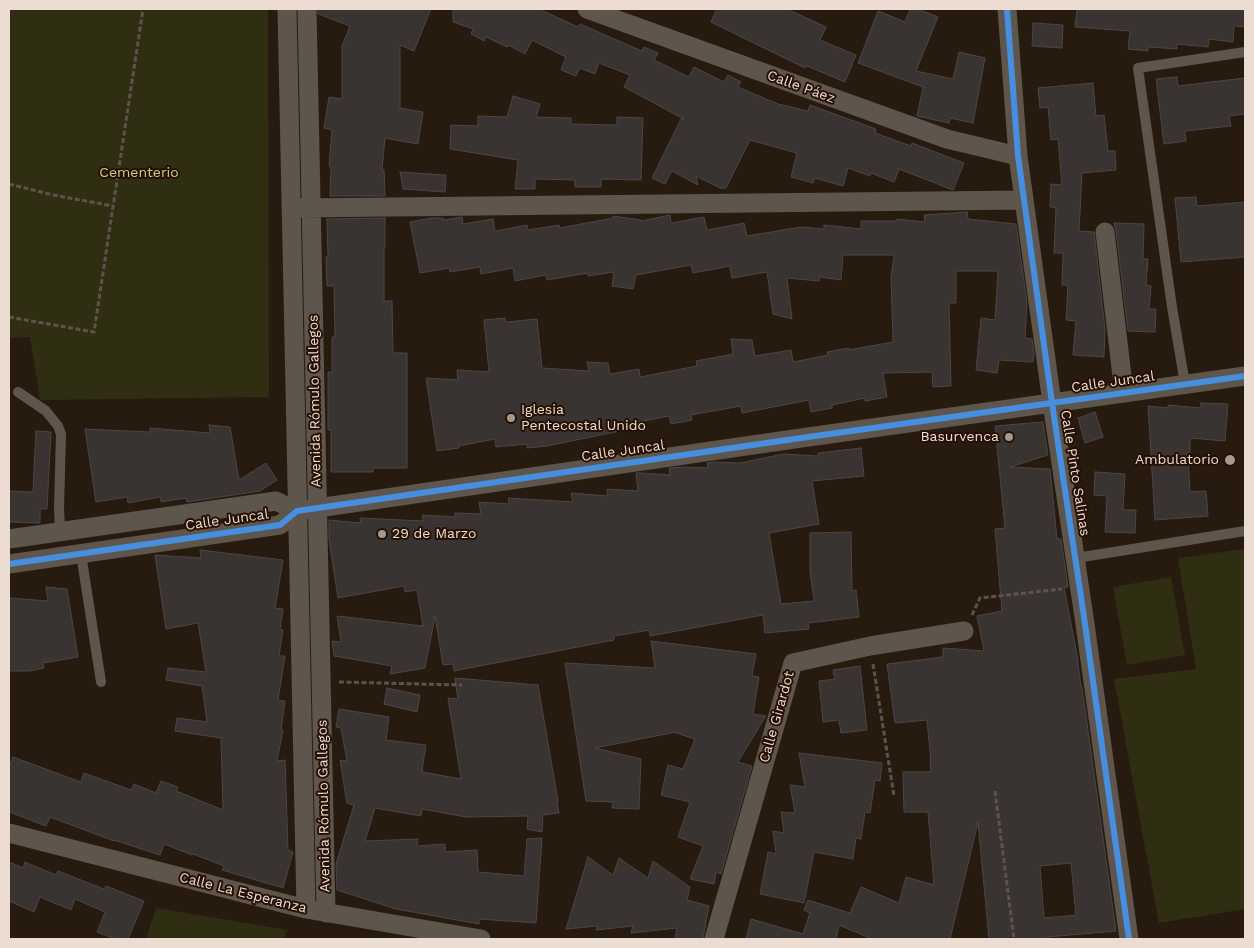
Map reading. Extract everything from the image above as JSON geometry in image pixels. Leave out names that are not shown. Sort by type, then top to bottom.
[{"type":"street","name":"Avenida Rómulo Gallegos","points":[[286,9],[306,910]]},
{"type":"street","name":"Avenida Rómulo Gallegos","points":[[307,9],[326,913]]},
{"type":"street","name":"Calle Páez","points":[[587,9],[947,139],[1018,156]]},
{"type":"street","name":"Calle Pinto Salinas","points":[[1006,9],[1018,156],[1129,939]]},
{"type":"street","points":[[291,208],[1024,200]]},
{"type":"street","points":[[1105,232],[1124,393]]},
{"type":"street","name":"Calle Juncal","points":[[9,564],[280,525],[297,511],[791,439],[1245,376]]},
{"type":"street","name":"Calle Juncal","points":[[9,538],[276,501],[297,511]]},
{"type":"street","name":"Calle Girardot","points":[[714,939],[793,663],[870,646],[964,631]]},
{"type":"street","name":"Calle La Esperanza","points":[[9,833],[306,910],[481,939]]},
{"type":"lane","points":[[1185,384],[1172,307],[1138,68],[1245,52]]},
{"type":"lane","points":[[18,392],[46,411],[58,426],[61,434],[60,531]]},
{"type":"lane","points":[[1076,558],[1245,531]]},
{"type":"lane","points":[[81,554],[102,682]]},
{"type":"path","points":[[9,317],[94,332],[143,9]]},
{"type":"path","points":[[9,184],[53,195],[113,206]]},
{"type":"path","points":[[964,631],[980,598],[1080,587]]},
{"type":"path","points":[[870,646],[894,796]]},
{"type":"path","points":[[321,682],[462,685]]},
{"type":"path","points":[[995,791],[1014,939]]},
{"type":"green space","name":"Cementerio","points":[[9,9],[268,9],[269,397],[40,400],[30,337],[9,338]]},
{"type":"green space","points":[[1245,549],[1245,909],[1159,923],[1114,679],[1196,669],[1178,558]]},
{"type":"green space","points":[[1171,577],[1185,655],[1127,665],[1113,587]]},
{"type":"green space","points":[[156,908],[287,930],[284,939],[146,939]]},
{"type":"building","points":[[318,9],[431,9],[414,51],[400,45],[400,108],[423,112],[418,144],[385,138],[382,170],[384,170],[385,196],[330,196],[331,167],[329,166],[332,130],[324,128],[329,97],[342,99],[342,46],[350,26],[318,14]]},
{"type":"building","points":[[453,9],[539,9],[578,27],[580,24],[642,51],[644,47],[658,53],[654,60],[689,77],[694,67],[724,82],[728,75],[741,82],[738,87],[778,104],[808,111],[810,105],[876,129],[875,133],[911,146],[912,143],[964,163],[953,190],[899,169],[894,182],[871,173],[870,176],[848,168],[843,186],[815,178],[813,183],[791,177],[797,153],[750,140],[726,188],[720,188],[696,176],[698,185],[672,171],[665,184],[652,178],[681,119],[684,119],[624,87],[630,75],[599,63],[595,74],[580,68],[576,76],[561,70],[566,57],[532,40],[525,54],[508,45],[507,47],[486,37],[484,41],[471,34],[473,29],[453,22]]},
{"type":"building","points":[[717,9],[787,9],[826,27],[820,40],[856,55],[845,82],[807,66],[805,68],[711,22]]},
{"type":"building","points":[[910,9],[918,9],[938,17],[916,71],[953,79],[959,52],[985,58],[973,123],[950,118],[949,123],[917,116],[923,87],[858,63],[878,11],[905,22]]},
{"type":"building","points":[[1077,9],[1245,9],[1245,27],[1234,26],[1233,42],[1209,39],[1208,47],[1177,44],[1177,49],[1148,47],[1148,51],[1128,49],[1130,31],[1075,27]]},
{"type":"building","points":[[1033,23],[1063,25],[1062,48],[1032,46]]},
{"type":"building","points":[[1177,77],[1178,86],[1245,78],[1245,114],[1229,116],[1231,126],[1185,131],[1186,141],[1164,144],[1156,79]]},
{"type":"building","points":[[1093,83],[1096,116],[1104,115],[1108,151],[1115,151],[1116,170],[1082,173],[1079,231],[1094,232],[1105,329],[1104,357],[1073,355],[1076,321],[1066,320],[1068,285],[1062,285],[1063,253],[1054,253],[1056,208],[1050,207],[1051,184],[1062,185],[1058,139],[1051,140],[1048,107],[1040,108],[1038,88]]},
{"type":"building","points":[[513,96],[540,104],[536,117],[571,118],[571,124],[617,125],[617,117],[643,118],[641,180],[601,179],[601,187],[575,187],[575,180],[535,179],[535,189],[515,189],[518,160],[450,149],[451,125],[478,126],[478,116],[507,117]]},
{"type":"building","points":[[400,172],[446,175],[445,192],[403,189]]},
{"type":"building","points":[[1196,197],[1197,206],[1245,202],[1245,257],[1181,262],[1175,198]]},
{"type":"building","points":[[967,212],[968,219],[1016,224],[1027,302],[1025,338],[1032,339],[1033,362],[999,360],[997,373],[976,370],[981,318],[995,320],[998,271],[956,271],[956,303],[949,303],[951,386],[933,387],[932,372],[883,373],[887,397],[865,401],[865,398],[832,405],[832,408],[811,412],[809,400],[742,413],[741,406],[691,415],[692,420],[671,424],[669,416],[619,426],[620,431],[547,446],[527,448],[527,444],[496,447],[495,439],[459,446],[459,448],[437,451],[426,378],[458,380],[457,370],[489,372],[484,320],[505,318],[506,322],[537,319],[542,368],[589,371],[587,362],[608,363],[610,374],[639,369],[640,377],[697,366],[696,361],[733,354],[731,339],[752,340],[755,356],[791,350],[793,362],[828,355],[827,352],[893,342],[891,278],[894,255],[843,255],[841,280],[820,277],[819,281],[787,278],[792,319],[773,314],[767,272],[732,278],[730,266],[693,273],[691,265],[636,275],[633,289],[612,286],[614,272],[588,276],[588,273],[547,280],[546,275],[515,281],[513,268],[481,274],[480,267],[450,272],[449,268],[420,273],[410,222],[432,218],[443,218],[443,220],[462,217],[463,224],[493,219],[495,231],[527,225],[528,230],[559,225],[560,228],[613,218],[613,216],[641,221],[670,215],[671,223],[704,217],[707,230],[744,223],[747,236],[801,227],[824,229],[824,225],[861,229],[861,221],[897,221],[897,219],[925,222],[924,215]]},
{"type":"building","points":[[385,218],[384,301],[392,301],[393,353],[407,353],[407,468],[373,468],[373,472],[331,472],[331,430],[328,430],[328,372],[332,372],[332,337],[335,337],[334,286],[327,286],[327,219]]},
{"type":"building","points":[[1114,223],[1144,224],[1143,259],[1148,259],[1146,285],[1151,286],[1149,309],[1156,309],[1155,332],[1128,331]]},
{"type":"building","points":[[1201,403],[1228,404],[1225,441],[1190,438],[1190,459],[1188,459],[1190,492],[1206,491],[1208,516],[1155,520],[1148,406],[1168,408],[1168,405],[1201,408]]},
{"type":"building","points":[[1095,412],[1103,437],[1085,443],[1078,418]]},
{"type":"building","points":[[1043,422],[1048,455],[1010,467],[1050,469],[1057,539],[1061,539],[1068,587],[1064,587],[1082,687],[1116,931],[1048,937],[1048,939],[989,939],[978,822],[950,939],[872,939],[839,925],[836,939],[746,939],[751,919],[803,934],[810,913],[804,910],[808,900],[850,913],[861,887],[899,903],[906,877],[934,885],[928,812],[904,812],[903,772],[931,772],[927,720],[895,723],[887,664],[943,657],[943,648],[984,651],[977,616],[1002,611],[995,529],[1005,528],[995,426]],"holes":[[[1071,863],[1076,915],[1044,918],[1040,866]]]},
{"type":"building","points":[[209,425],[230,427],[239,480],[266,463],[277,480],[260,491],[187,502],[186,498],[161,502],[160,497],[128,503],[127,497],[96,502],[85,429],[150,432],[150,428],[210,433]]},
{"type":"building","points":[[36,431],[51,432],[47,509],[40,509],[40,523],[9,522],[9,491],[33,492]]},
{"type":"building","points":[[861,448],[864,476],[812,481],[819,524],[769,533],[781,604],[814,601],[810,571],[810,533],[851,532],[852,591],[856,590],[859,617],[808,623],[809,629],[765,633],[763,615],[650,636],[650,630],[614,636],[614,640],[454,671],[453,664],[443,665],[435,616],[425,668],[390,674],[392,666],[334,656],[332,641],[341,642],[337,616],[423,626],[417,590],[405,592],[404,586],[338,598],[329,540],[329,520],[361,523],[360,518],[423,521],[422,515],[455,517],[455,513],[481,514],[479,502],[509,504],[508,498],[573,502],[571,493],[608,496],[607,489],[638,491],[636,473],[670,475],[669,468],[708,468],[707,463],[740,463],[783,454],[818,456],[818,453]]},
{"type":"building","points":[[1095,472],[1125,474],[1123,510],[1136,510],[1135,533],[1105,532],[1107,496],[1094,495]]},
{"type":"building","points":[[200,550],[283,560],[275,608],[283,609],[280,629],[283,630],[279,656],[285,656],[278,700],[285,701],[281,730],[283,730],[277,761],[285,760],[288,850],[293,852],[283,888],[222,870],[224,866],[164,844],[160,855],[114,841],[50,817],[46,826],[9,812],[9,768],[13,757],[81,782],[84,773],[131,790],[134,784],[156,793],[161,781],[178,787],[176,791],[223,810],[221,738],[175,731],[177,718],[207,722],[202,686],[166,680],[168,668],[206,672],[198,623],[166,629],[155,555],[201,558]]},
{"type":"building","points":[[46,587],[67,589],[78,657],[43,663],[44,668],[29,671],[9,671],[9,598],[48,601]]},
{"type":"building","points":[[651,641],[756,654],[752,676],[759,677],[753,714],[766,716],[738,762],[752,766],[721,874],[716,872],[714,884],[690,879],[703,846],[678,837],[690,802],[661,795],[668,765],[683,769],[695,739],[676,732],[595,748],[641,759],[639,809],[612,808],[613,802],[586,801],[565,663],[655,668]]},
{"type":"building","points":[[860,666],[867,730],[841,733],[839,720],[823,722],[819,681],[835,679],[833,670]]},
{"type":"building","points":[[455,678],[538,685],[559,813],[543,815],[542,832],[527,829],[528,816],[466,817],[422,809],[421,816],[375,808],[365,841],[418,839],[417,846],[445,844],[445,852],[477,850],[478,872],[524,876],[527,839],[542,838],[536,923],[479,919],[479,924],[396,909],[337,890],[336,864],[354,805],[347,803],[340,760],[347,761],[341,728],[336,727],[339,709],[389,717],[386,740],[426,745],[422,772],[461,779],[448,698],[458,699]]},
{"type":"building","points":[[387,688],[420,695],[417,712],[384,704]]},
{"type":"building","points":[[799,753],[882,763],[880,781],[875,780],[870,813],[865,812],[861,839],[856,838],[853,859],[814,852],[804,903],[760,894],[768,852],[776,854],[773,831],[784,833],[781,812],[795,813],[790,785],[805,787]]},
{"type":"building","points":[[588,857],[613,875],[619,858],[648,878],[653,861],[690,887],[687,900],[709,906],[703,939],[675,939],[677,928],[631,933],[633,926],[596,930],[598,926],[566,929]]},
{"type":"building","points":[[9,862],[23,868],[25,862],[56,875],[58,871],[104,889],[106,886],[144,901],[128,939],[115,939],[97,932],[105,912],[75,899],[71,910],[40,897],[34,912],[9,901]]},
{"type":"cycle path","points":[[1007,9],[1018,156],[1129,939]]},
{"type":"cycle path","points":[[9,564],[280,525],[297,511],[1245,376]]},
{"type":"place","name":"Iglesia Pentecostal Unido","points":[[511,418]]},
{"type":"place","name":"Basurvenca","points":[[1009,437]]},
{"type":"place","name":"Ambulatorio","points":[[1230,460]]},
{"type":"place","name":"29 de Marzo","points":[[382,534]]}]
